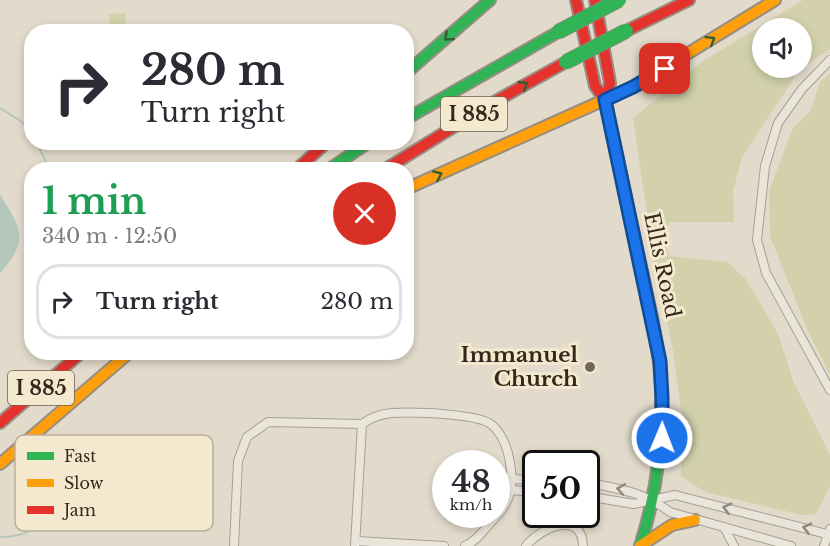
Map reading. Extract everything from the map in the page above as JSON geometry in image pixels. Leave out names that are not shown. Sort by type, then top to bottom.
[{"type":"main road","points":[[414,66],[490,0]]},
{"type":"main road","name":"Ellis Road","points":[[576,0],[595,86],[605,100],[660,361],[662,430],[654,500],[640,546]]},
{"type":"main road","name":"Ellis Road","points":[[595,0],[610,83],[605,100]]},
{"type":"main road","name":"I 885","points":[[414,114],[619,0]]},
{"type":"main road","name":"I 885","points":[[397,162],[475,113],[566,62],[689,0]]},
{"type":"main road","points":[[414,185],[646,80],[775,0]]},
{"type":"main road","points":[[305,162],[318,150]]},
{"type":"main road","points":[[340,162],[357,150]]},
{"type":"main road","name":"I 885","points":[[0,423],[73,360]]},
{"type":"main road","name":"I 885","points":[[33,435],[121,360]]},
{"type":"main road","points":[[98,379],[125,360]]},
{"type":"main road","name":"I 885","points":[[0,464],[15,451]]},
{"type":"main road","points":[[640,546],[671,524],[683,520],[695,520]]},
{"type":"street","points":[[830,60],[802,89],[778,123],[765,166],[757,240],[766,273],[830,390]]},
{"type":"street","points":[[234,546],[238,461],[247,437],[268,422],[362,424],[371,418],[389,413],[470,417],[493,426],[505,447],[511,467],[510,490],[522,491]]},
{"type":"street","points":[[362,424],[356,544],[444,546]]},
{"type":"street","points":[[511,479],[522,479]]},
{"type":"street","points":[[600,486],[636,492],[654,500],[670,512],[787,546]]},
{"type":"street","points":[[600,498],[634,504],[675,495],[829,532],[824,546]]},
{"type":"street","points":[[724,527],[734,546]]},
{"type":"street","points":[[465,546],[476,540],[486,528]]},
{"type":"street","points":[[526,546],[537,534],[548,528]]},
{"type":"street","points":[[574,528],[582,535],[583,546]]},
{"type":"green space","points":[[803,0],[830,0],[830,49],[812,61],[812,18],[773,18]]},
{"type":"green space","points":[[125,13],[126,24],[110,24],[109,14]]},
{"type":"green space","points":[[752,31],[752,78],[794,78],[742,157],[733,192],[734,222],[669,222],[664,236],[669,256],[727,262],[745,278],[778,334],[794,383],[830,455],[830,486],[816,514],[802,515],[705,492],[681,476],[682,417],[673,350],[653,255],[633,118],[703,61]]},
{"type":"green space","points":[[830,74],[830,375],[808,331],[770,236],[769,191],[793,128],[811,110],[820,82]]},
{"type":"shaded area","points":[[0,195],[17,226],[19,243],[0,273]]},
{"type":"waterway","points":[[0,108],[24,124]]},
{"type":"waterway","points":[[40,150],[46,162]]},
{"type":"waterway","points":[[0,537],[29,531]]},
{"type":"traffic: fast","points":[[414,66],[490,0]]},
{"type":"traffic: fast","points":[[558,32],[619,0]]},
{"type":"traffic: fast","points":[[566,62],[626,31]]},
{"type":"traffic: fast","points":[[414,114],[558,32]]},
{"type":"traffic: fast","points":[[340,162],[357,150]]},
{"type":"traffic: fast","points":[[640,546],[654,489],[661,432],[660,375],[652,317]]},
{"type":"traffic: slow","points":[[414,185],[633,87],[775,0]]},
{"type":"traffic: slow","points":[[34,435],[121,360]]},
{"type":"traffic: slow","points":[[0,464],[15,451]]},
{"type":"traffic: slow","points":[[640,546],[672,525],[695,520]]},
{"type":"traffic: jam","points":[[576,0],[595,86],[605,100],[652,317]]},
{"type":"traffic: jam","points":[[595,0],[610,83],[605,100]]},
{"type":"traffic: jam","points":[[626,31],[689,0]]},
{"type":"traffic: jam","points":[[397,162],[494,102],[566,62]]},
{"type":"traffic: jam","points":[[305,162],[318,150]]},
{"type":"traffic: jam","points":[[0,423],[73,360]]},
{"type":"place","name":"Immanuel Church","points":[[590,367]]},
{"type":"route","points":[[662,438],[660,361],[605,100],[665,69]]}]
